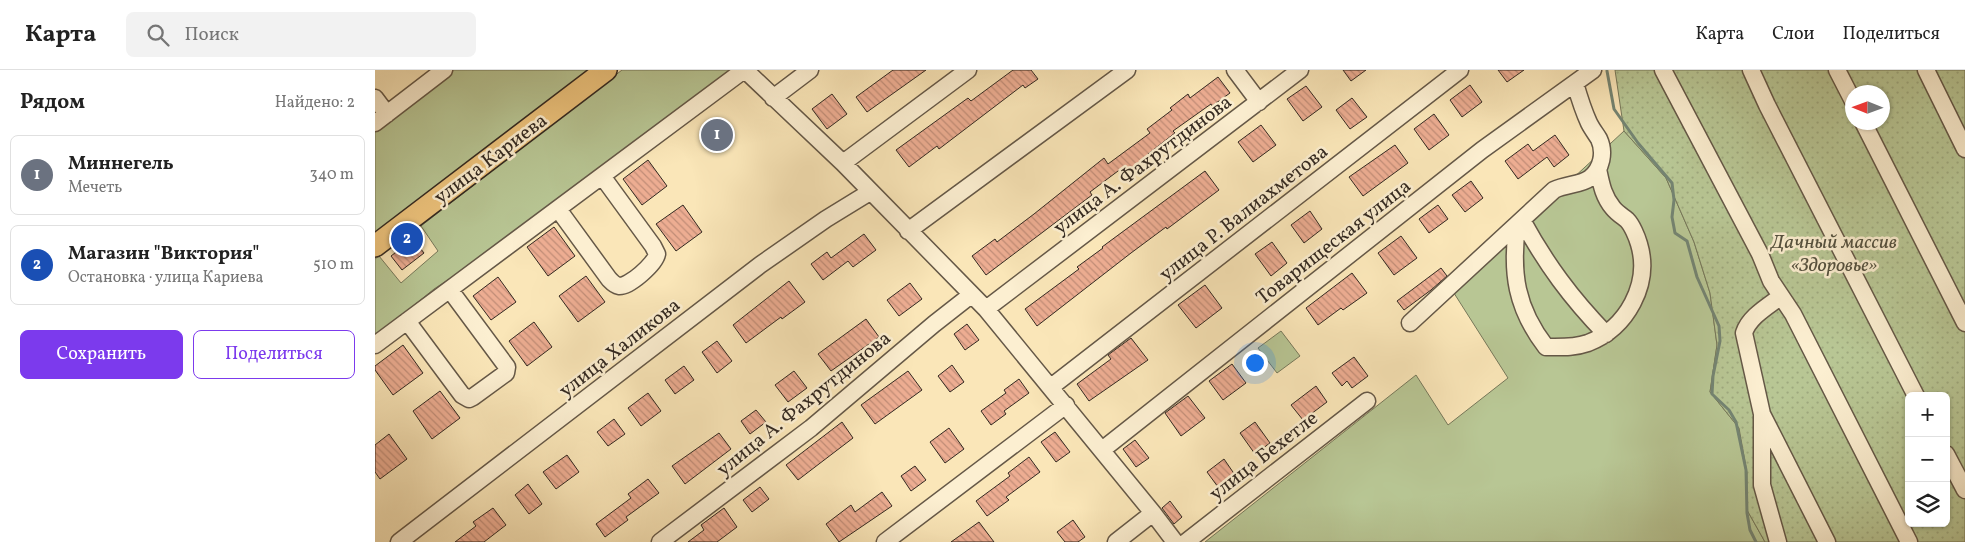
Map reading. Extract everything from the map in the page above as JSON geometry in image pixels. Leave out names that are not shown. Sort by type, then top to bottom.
[{"type":"main road","name":"улица Кариева","points":[[375,246],[606,70]]},
{"type":"street","points":[[375,98],[381,119],[444,70]]},
{"type":"street","points":[[375,346],[745,70],[843,163],[986,309],[1175,542]]},
{"type":"street","points":[[773,98],[810,70]]},
{"type":"street","points":[[843,163],[968,70]]},
{"type":"street","points":[[908,231],[1127,70]]},
{"type":"street","points":[[1235,70],[1259,102]]},
{"type":"street","name":"улица А. Фахрутдинова","points":[[986,309],[1300,70]]},
{"type":"street","name":"улица Р. Валиахметова","points":[[1051,388],[1460,70]]},
{"type":"street","name":"Товарищеская улица","points":[[1102,450],[1482,150],[1593,70]]},
{"type":"street","points":[[1663,70],[1760,254],[1771,281],[1793,314],[1909,542]]},
{"type":"street","points":[[1751,70],[1767,105],[1914,392]]},
{"type":"street","points":[[1837,70],[1845,86]]},
{"type":"street","points":[[1926,70],[1965,149]]},
{"type":"street","points":[[1411,323],[1554,190],[1561,186],[1579,183],[1590,178],[1598,169],[1602,156],[1600,141],[1589,124],[1575,83]]},
{"type":"street","points":[[1867,130],[1965,323]]},
{"type":"street","points":[[1519,223],[1514,252],[1515,279],[1533,330],[1546,347],[1567,348],[1587,343],[1606,334],[1621,321],[1633,304],[1640,284],[1642,264],[1639,243],[1629,222],[1614,210],[1607,200],[1598,169]]},
{"type":"street","points":[[558,209],[615,284],[620,286],[652,265],[656,260],[657,254],[653,246],[602,176]]},
{"type":"street","name":"улица Халикова","points":[[399,542],[760,265],[826,219],[870,192]]},
{"type":"street","points":[[1519,223],[1557,279],[1579,306],[1606,334]]},
{"type":"street","points":[[407,322],[462,395],[469,399],[473,397],[505,373],[507,367],[450,290]]},
{"type":"street","name":"улица А. Фахрутдинова","points":[[660,542],[811,428],[971,295]]},
{"type":"street","points":[[1778,542],[1762,485],[1762,414],[1744,333],[1752,319],[1780,297]]},
{"type":"street","name":"улица Бехетле","points":[[1186,542],[1367,401]]},
{"type":"street","points":[[885,542],[1065,405]]},
{"type":"street","points":[[1762,414],[1827,542]]},
{"type":"street","points":[[1950,462],[1965,490]]},
{"type":"street","points":[[1115,542],[1153,513]]},
{"type":"green space","points":[[452,70],[588,70],[375,233],[375,131]]},
{"type":"green space","points":[[622,70],[730,70],[484,256],[434,289],[375,337],[375,259],[379,256],[401,283],[438,251],[421,226]]},
{"type":"green space","name":"Дачный массив «Здоровье»","points":[[1615,70],[1965,70],[1965,542],[1765,542],[1747,510],[1747,473],[1739,428],[1710,392],[1717,345],[1710,293],[1694,242],[1666,178],[1624,131]]},
{"type":"green space","points":[[1624,131],[1666,178],[1694,242],[1710,293],[1717,345],[1710,392],[1739,428],[1747,473],[1747,510],[1765,542],[1205,542],[1416,375],[1448,425],[1508,378],[1452,290]]},
{"type":"green space","points":[[1281,331],[1300,356],[1277,373],[1258,348]]},
{"type":"building","points":[[893,70],[926,70],[867,112],[856,97]]},
{"type":"building","points":[[1013,70],[1031,70],[1038,79],[1025,88],[1023,85],[939,149],[937,146],[909,167],[896,150],[968,98],[971,101]]},
{"type":"building","points":[[1343,70],[1366,70],[1351,81]]},
{"type":"building","points":[[1498,70],[1524,70],[1507,82]]},
{"type":"building","points":[[1218,77],[1230,93],[1173,131],[1175,133],[1148,154],[1150,156],[1126,174],[1122,168],[1090,192],[1092,195],[986,275],[972,256],[995,239],[997,242],[1104,158],[1108,164],[1150,133],[1147,129],[1172,110],[1170,108],[1188,94],[1190,98]]},
{"type":"building","points":[[1470,85],[1482,102],[1462,117],[1450,100]]},
{"type":"building","points":[[1306,86],[1322,107],[1303,121],[1287,99]]},
{"type":"building","points":[[832,94],[847,114],[827,129],[812,109]]},
{"type":"building","points":[[1352,98],[1367,117],[1350,129],[1336,110]]},
{"type":"building","points":[[1434,114],[1449,135],[1429,150],[1414,129]]},
{"type":"building","points":[[708,124],[728,127],[726,146],[706,143]]},
{"type":"building","points":[[1261,125],[1276,145],[1253,162],[1238,142]]},
{"type":"building","points":[[1555,135],[1569,155],[1554,167],[1547,157],[1518,179],[1505,161],[1528,144],[1533,151]]},
{"type":"building","points":[[1395,145],[1408,163],[1363,196],[1349,177]]},
{"type":"building","points":[[648,160],[667,186],[642,205],[623,179]]},
{"type":"building","points":[[1205,171],[1219,190],[1131,253],[1037,326],[1025,309],[1079,269],[1077,267],[1102,247]]},
{"type":"building","points":[[1471,181],[1483,198],[1465,212],[1452,195]]},
{"type":"building","points":[[683,205],[702,232],[676,251],[656,224]]},
{"type":"building","points":[[1438,205],[1448,219],[1429,233],[1419,219]]},
{"type":"building","points":[[1310,211],[1322,229],[1304,243],[1291,225]]},
{"type":"building","points":[[554,227],[575,256],[548,276],[527,247]]},
{"type":"building","points":[[864,234],[876,250],[853,267],[848,261],[823,280],[811,264],[827,252],[831,258]]},
{"type":"building","points":[[1401,236],[1417,258],[1394,275],[1378,253]]},
{"type":"building","points":[[413,239],[424,253],[402,270],[391,256]]},
{"type":"building","points":[[1272,242],[1287,263],[1271,276],[1255,254]]},
{"type":"building","points":[[1441,268],[1447,276],[1404,310],[1397,301]]},
{"type":"building","points":[[1352,273],[1367,293],[1343,310],[1341,308],[1318,325],[1306,308]]},
{"type":"building","points":[[586,276],[605,302],[578,322],[559,296]]},
{"type":"building","points":[[498,277],[516,302],[491,320],[473,296]]},
{"type":"building","points":[[789,281],[805,302],[746,343],[733,325]]},
{"type":"building","points":[[910,283],[922,299],[899,316],[887,300]]},
{"type":"building","points":[[1205,285],[1222,308],[1196,328],[1178,305]]},
{"type":"building","points":[[866,319],[879,337],[831,371],[818,354]]},
{"type":"building","points":[[534,322],[552,347],[527,366],[509,341]]},
{"type":"building","points":[[967,324],[979,340],[965,350],[954,334]]},
{"type":"building","points":[[1131,338],[1148,360],[1089,401],[1077,384],[1111,359],[1108,355]]},
{"type":"building","points":[[717,341],[732,361],[717,373],[702,352]]},
{"type":"building","points":[[403,345],[423,373],[393,395],[375,370],[375,366]]},
{"type":"building","points":[[1354,357],[1368,376],[1352,388],[1347,381],[1342,386],[1332,373]]},
{"type":"building","points":[[1232,364],[1246,383],[1223,400],[1209,381]]},
{"type":"building","points":[[952,365],[964,382],[950,392],[938,376]]},
{"type":"building","points":[[684,366],[694,380],[675,394],[665,380]]},
{"type":"building","points":[[794,371],[807,388],[788,402],[775,385]]},
{"type":"building","points":[[908,371],[922,390],[875,424],[861,405]]},
{"type":"building","points":[[1019,379],[1029,393],[1004,411],[1006,414],[991,425],[981,411],[1006,393],[1004,390]]},
{"type":"building","points":[[1316,386],[1327,402],[1303,420],[1291,405]]},
{"type":"building","points":[[440,391],[460,418],[432,439],[413,411]]},
{"type":"building","points":[[648,393],[661,411],[641,426],[628,408]]},
{"type":"building","points":[[1188,396],[1205,418],[1181,436],[1165,413]]},
{"type":"building","points":[[756,410],[766,422],[750,434],[741,421]]},
{"type":"building","points":[[614,419],[625,434],[608,446],[597,432]]},
{"type":"building","points":[[842,422],[853,438],[798,480],[786,465]]},
{"type":"building","points":[[1255,422],[1270,443],[1255,454],[1240,433]]},
{"type":"building","points":[[949,428],[964,449],[945,463],[930,442]]},
{"type":"building","points":[[1055,432],[1070,452],[1056,462],[1041,442]]},
{"type":"building","points":[[719,433],[731,449],[685,484],[672,466]]},
{"type":"building","points":[[389,434],[407,459],[380,479],[375,472],[375,445]]},
{"type":"building","points":[[1135,440],[1149,458],[1136,467],[1123,449]]},
{"type":"building","points":[[567,455],[579,472],[556,489],[543,472]]},
{"type":"building","points":[[1029,457],[1040,472],[1006,497],[1009,500],[987,516],[976,501],[1010,476],[1008,473]]},
{"type":"building","points":[[1224,459],[1235,475],[1218,487],[1207,472]]},
{"type":"building","points":[[915,466],[926,480],[911,491],[901,476]]},
{"type":"building","points":[[648,479],[659,493],[626,517],[628,520],[605,537],[596,524],[631,498],[628,494]]},
{"type":"building","points":[[528,484],[542,504],[529,514],[515,495]]},
{"type":"building","points":[[760,487],[769,499],[752,512],[743,500]]},
{"type":"building","points":[[882,492],[892,506],[839,542],[826,524],[851,505],[855,512]]},
{"type":"building","points":[[1170,501],[1182,517],[1174,524],[1162,508]]},
{"type":"building","points":[[493,508],[506,525],[484,542],[455,542],[476,526],[473,522]]},
{"type":"building","points":[[724,508],[737,527],[717,542],[688,542],[704,530],[701,525]]},
{"type":"building","points":[[1073,520],[1085,537],[1078,542],[1065,542],[1057,532]]},
{"type":"building","points":[[979,522],[994,542],[951,542]]},
{"type":"waterway","points":[[1607,71],[1614,109],[1638,143],[1672,183],[1674,200],[1672,217],[1675,233],[1687,241],[1697,277],[1719,326],[1720,341],[1713,376],[1712,394],[1729,410],[1736,422],[1746,470],[1747,513],[1750,530],[1756,542]]},
{"type":"place","name":"Миннегель","points":[[717,135]]},
{"type":"place","name":"Магазин \"Виктория\"","points":[[407,239]]}]
